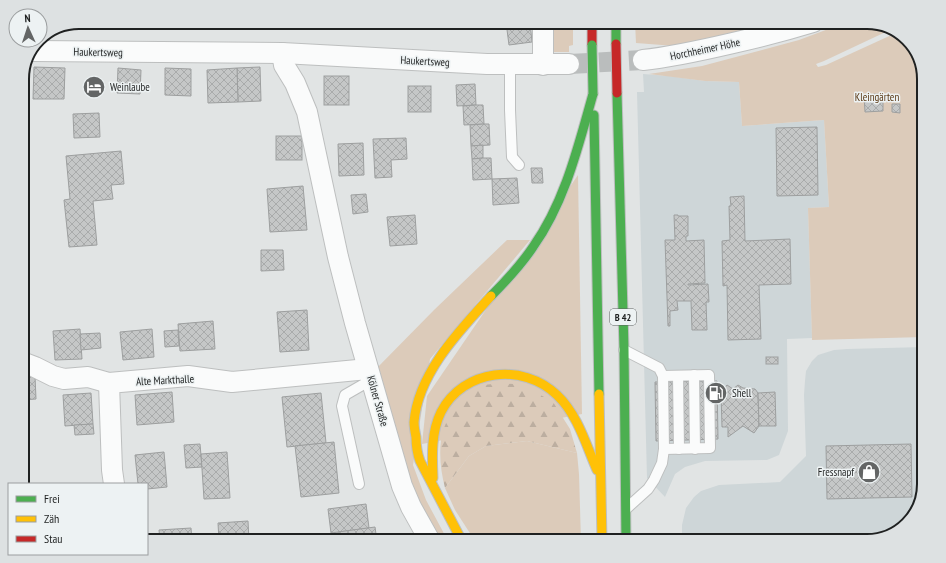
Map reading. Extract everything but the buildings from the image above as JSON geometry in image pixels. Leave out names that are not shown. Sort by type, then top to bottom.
[{"type":"highway","name":"B 42","points":[[592,29],[602,534]]},
{"type":"highway","name":"B 42","points":[[616,29],[624,349],[626,534]]},
{"type":"highway","points":[[458,534],[421,464],[415,443],[416,417],[421,391],[427,376],[448,344],[523,261],[550,221],[572,167],[593,94]]},
{"type":"highway","points":[[433,487],[431,449],[432,438],[441,412],[448,399],[467,383],[476,378],[511,373],[525,376],[545,385],[557,395],[574,418],[601,480]]},
{"type":"street","points":[[543,29],[543,65]]},
{"type":"street","name":"Horchheimer Höhe","points":[[643,60],[688,53],[767,29]]},
{"type":"street","name":"Haukertsweg","points":[[38,51],[282,53],[510,65],[570,64]]},
{"type":"street","name":"Kölner Straße","points":[[282,53],[284,65],[295,82],[307,112],[338,257],[402,486],[411,507],[426,534]]},
{"type":"street","points":[[29,365],[53,376],[64,379],[88,377],[109,383],[112,470],[114,483]]},
{"type":"street","name":"Alte Markthalle","points":[[109,383],[188,376],[232,382],[370,374]]},
{"type":"lane","points":[[510,65],[512,157],[519,165]]},
{"type":"lane","points":[[624,349],[660,368],[663,376],[664,449],[662,463],[654,480],[648,489],[625,509]]},
{"type":"lane","points":[[359,484],[342,406],[345,395],[370,374]]},
{"type":"lane","points":[[663,376],[709,375],[710,441],[710,448],[664,449]]},
{"type":"lane","points":[[678,376],[679,449]]},
{"type":"lane","points":[[694,376],[695,449]]},
{"type":"shaded area","points":[[643,74],[705,81],[739,82],[742,126],[824,120],[829,207],[808,208],[812,338],[787,339],[788,431],[779,455],[767,460],[705,461],[685,467],[675,474],[665,497],[647,478],[637,92],[644,92]]},
{"type":"shaded area","points":[[917,347],[917,490],[913,503],[907,514],[892,527],[873,534],[682,534],[682,525],[686,508],[694,497],[701,491],[719,485],[780,482],[806,456],[804,395],[806,371],[818,355],[834,350]]},
{"type":"green space","points":[[549,29],[573,29],[573,45],[569,46],[569,52],[549,52]]},
{"type":"green space","points":[[635,29],[754,29],[753,31],[675,46],[636,43]]},
{"type":"green space","name":"Kleingärten","points":[[828,29],[873,29],[885,33],[816,64],[818,67],[826,65],[891,35],[904,46],[912,57],[917,76],[917,337],[812,340],[808,208],[829,207],[824,120],[742,126],[739,82],[705,81],[649,74],[702,66],[799,40]]},
{"type":"green space","points":[[578,175],[582,414],[422,444],[427,396]]},
{"type":"green space","points":[[507,240],[530,240],[430,359],[413,465],[426,500],[444,534],[436,534],[413,493],[375,370],[434,310]]},
{"type":"green space","points":[[521,384],[553,402],[570,429],[577,453],[527,441],[486,446],[469,456],[445,488],[442,476],[440,452],[443,432],[450,415],[462,399],[476,388],[484,385]]},
{"type":"green space","points":[[527,441],[577,453],[581,534],[470,534],[455,510],[445,488],[469,456],[486,446]]},
{"type":"tunnel","points":[[569,64],[643,60]]},
{"type":"traffic: fast","points":[[616,29],[616,44]]},
{"type":"traffic: fast","points":[[592,45],[593,94]]},
{"type":"traffic: fast","points":[[617,93],[624,349],[626,534]]},
{"type":"traffic: fast","points":[[491,296],[513,273],[528,254],[554,212],[569,174],[593,94]]},
{"type":"traffic: fast","points":[[594,115],[599,394]]},
{"type":"traffic: slow","points":[[458,534],[420,461],[414,422],[417,404],[423,386],[442,353],[466,323],[491,296]]},
{"type":"traffic: slow","points":[[433,478],[432,453],[434,436],[435,428],[441,412],[451,398],[464,387],[478,379],[494,375],[511,375],[528,378],[543,384],[557,395],[571,412],[576,421],[597,470]]},
{"type":"traffic: slow","points":[[599,394],[602,534]]},
{"type":"traffic: jam","points":[[592,29],[592,45]]},
{"type":"traffic: jam","points":[[616,44],[617,93]]},
{"type":"place","name":"Weinlaube","points":[[94,87]]},
{"type":"place","name":"Shell","points":[[716,393]]},
{"type":"place","name":"Fressnapf","points":[[869,472]]}]
